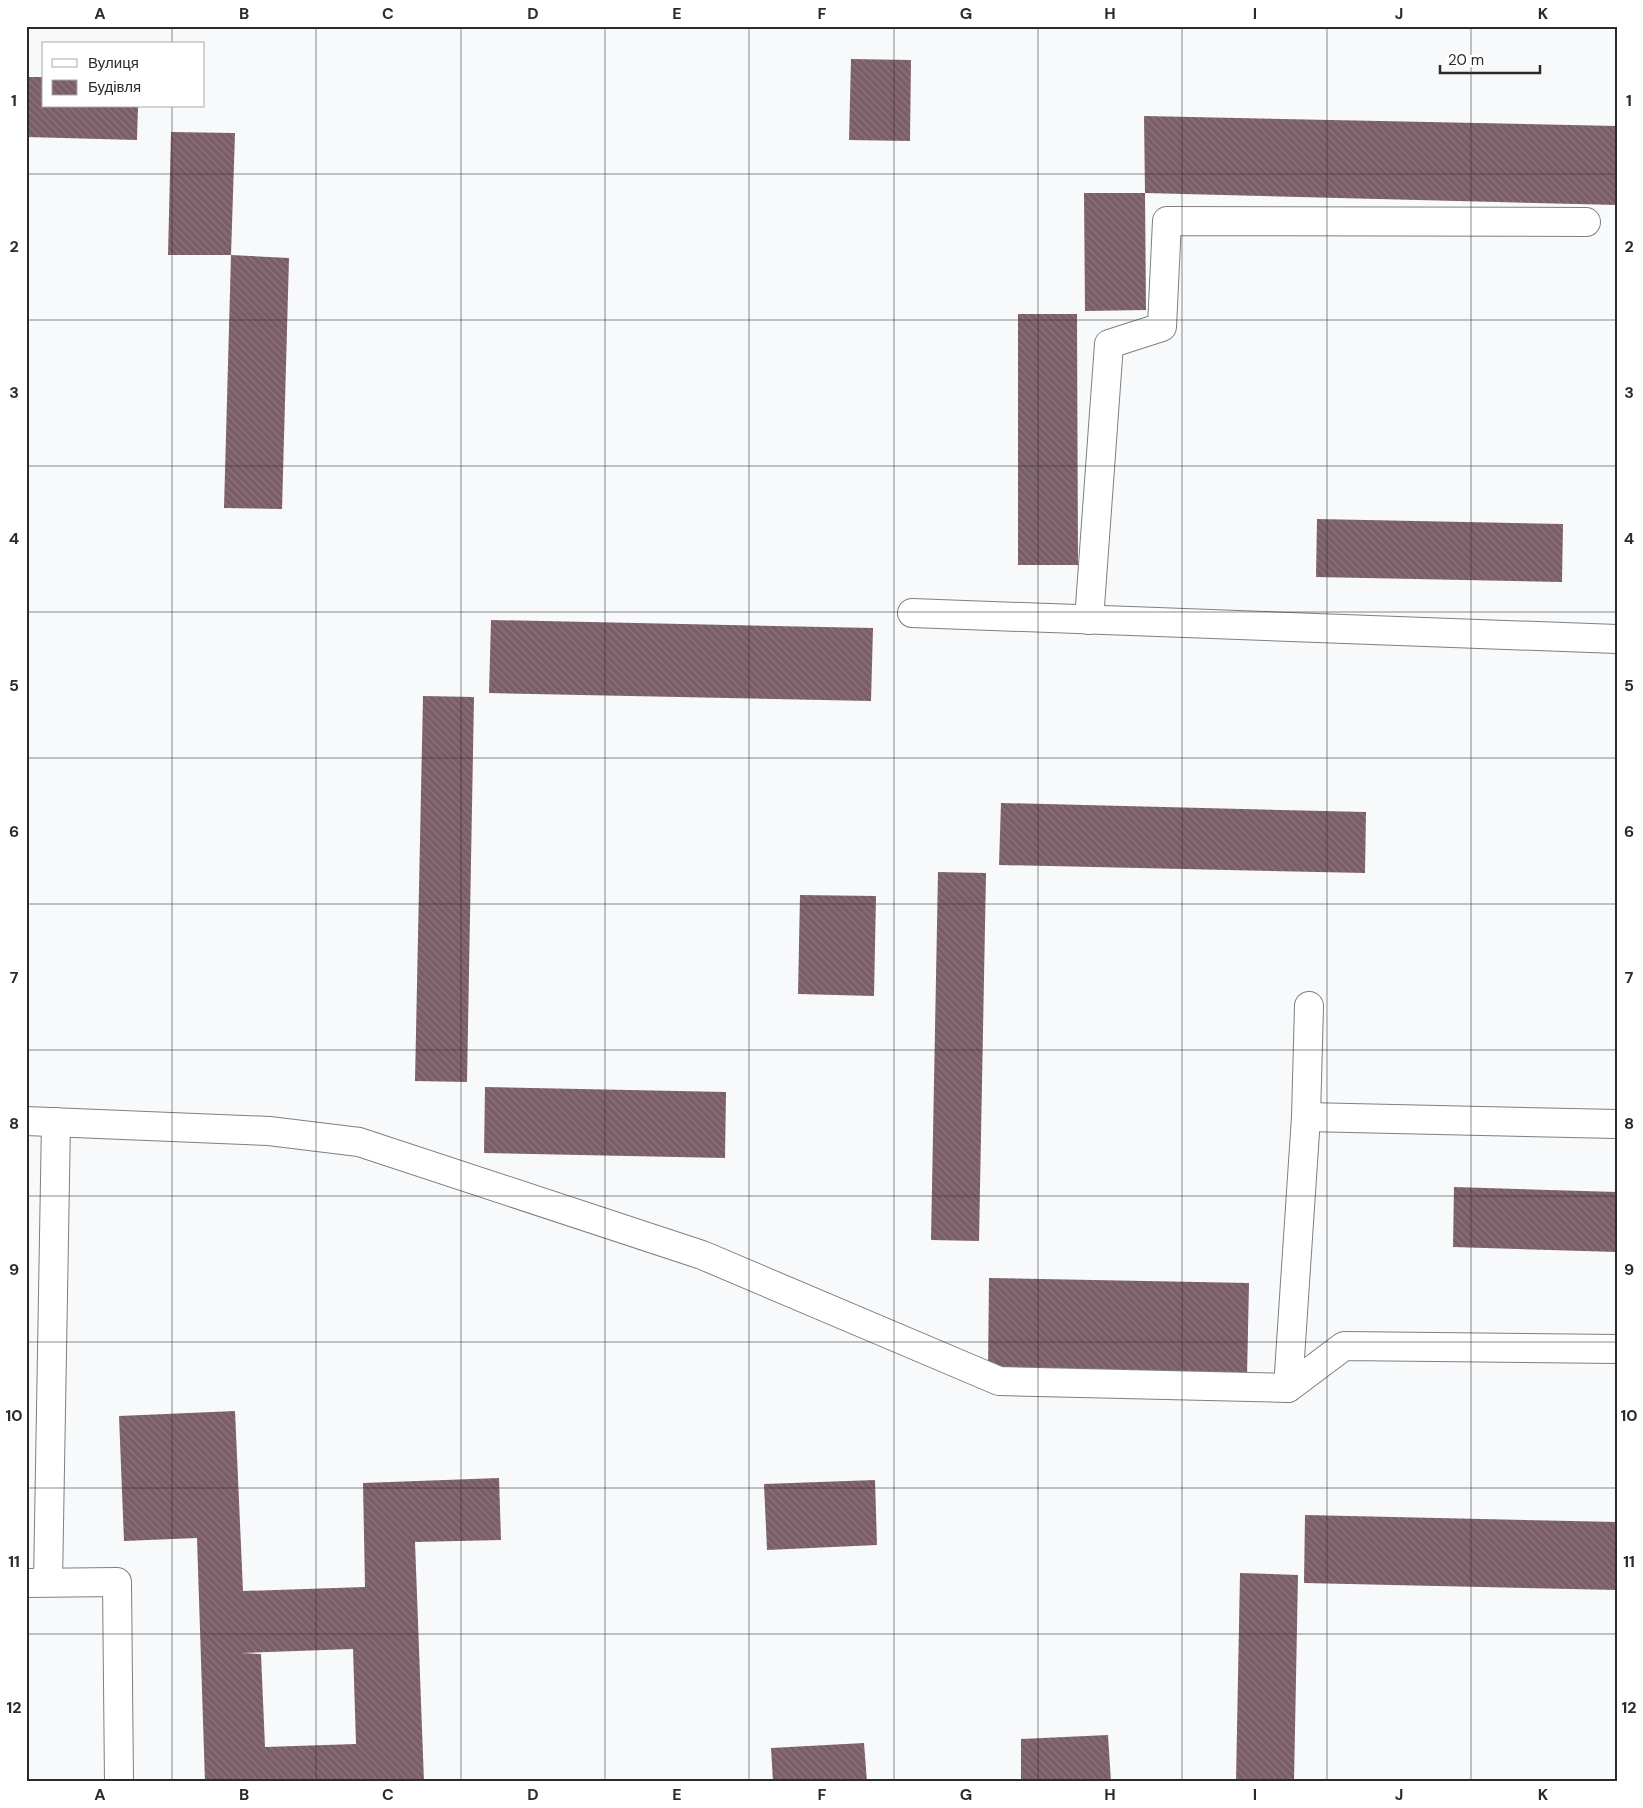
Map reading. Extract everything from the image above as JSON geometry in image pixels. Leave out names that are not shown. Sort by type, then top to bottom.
[{"type":"lane","points":[[1089,620],[1109,344],[1162,327],[1167,221],[1586,222]]},
{"type":"lane","points":[[912,613],[1617,639]]},
{"type":"lane","points":[[1288,1388],[1306,1117],[1310,1006]]},
{"type":"lane","points":[[1306,1117],[1617,1124]]},
{"type":"lane","points":[[26,1121],[269,1130],[359,1142],[702,1255],[999,1380],[1288,1388],[1344,1346],[1617,1349]]},
{"type":"lane","points":[[56,1122],[37,1583],[117,1582],[119,1782]]},
{"type":"building","points":[[851,59],[911,60],[910,141],[849,140]]},
{"type":"building","points":[[26,77],[42,77],[42,108],[138,108],[137,140],[26,137]]},
{"type":"building","points":[[1144,116],[1617,126],[1617,205],[1145,193]]},
{"type":"building","points":[[171,132],[235,133],[231,255],[168,255]]},
{"type":"building","points":[[1084,193],[1145,193],[1146,310],[1085,311]]},
{"type":"building","points":[[231,255],[289,258],[282,509],[224,508]]},
{"type":"building","points":[[1018,314],[1077,314],[1078,565],[1018,565]]},
{"type":"building","points":[[1317,519],[1563,524],[1562,582],[1316,577]]},
{"type":"building","points":[[491,620],[873,628],[871,701],[489,693]]},
{"type":"building","points":[[423,696],[474,697],[467,1082],[415,1081]]},
{"type":"building","points":[[1001,803],[1366,812],[1365,873],[999,865]]},
{"type":"building","points":[[938,872],[986,873],[979,1241],[931,1240]]},
{"type":"building","points":[[800,895],[876,896],[874,996],[798,994]]},
{"type":"building","points":[[485,1087],[726,1092],[725,1158],[484,1153]]},
{"type":"building","points":[[1454,1187],[1617,1192],[1617,1252],[1453,1247]]},
{"type":"building","points":[[989,1278],[1249,1283],[1247,1377],[988,1371]]},
{"type":"building","points":[[235,1411],[243,1591],[365,1587],[363,1483],[499,1478],[501,1540],[415,1542],[424,1782],[205,1782],[197,1538],[124,1541],[119,1416]],"holes":[[[353,1649],[356,1744],[265,1747],[261,1654],[241,1653]]]},
{"type":"building","points":[[875,1480],[877,1545],[767,1550],[764,1484]]},
{"type":"building","points":[[1305,1515],[1617,1522],[1617,1590],[1304,1583]]},
{"type":"building","points":[[1240,1573],[1298,1575],[1294,1782],[1236,1782]]},
{"type":"building","points":[[1108,1735],[1111,1782],[1021,1782],[1021,1739]]},
{"type":"building","points":[[864,1743],[867,1782],[773,1782],[771,1748]]}]
